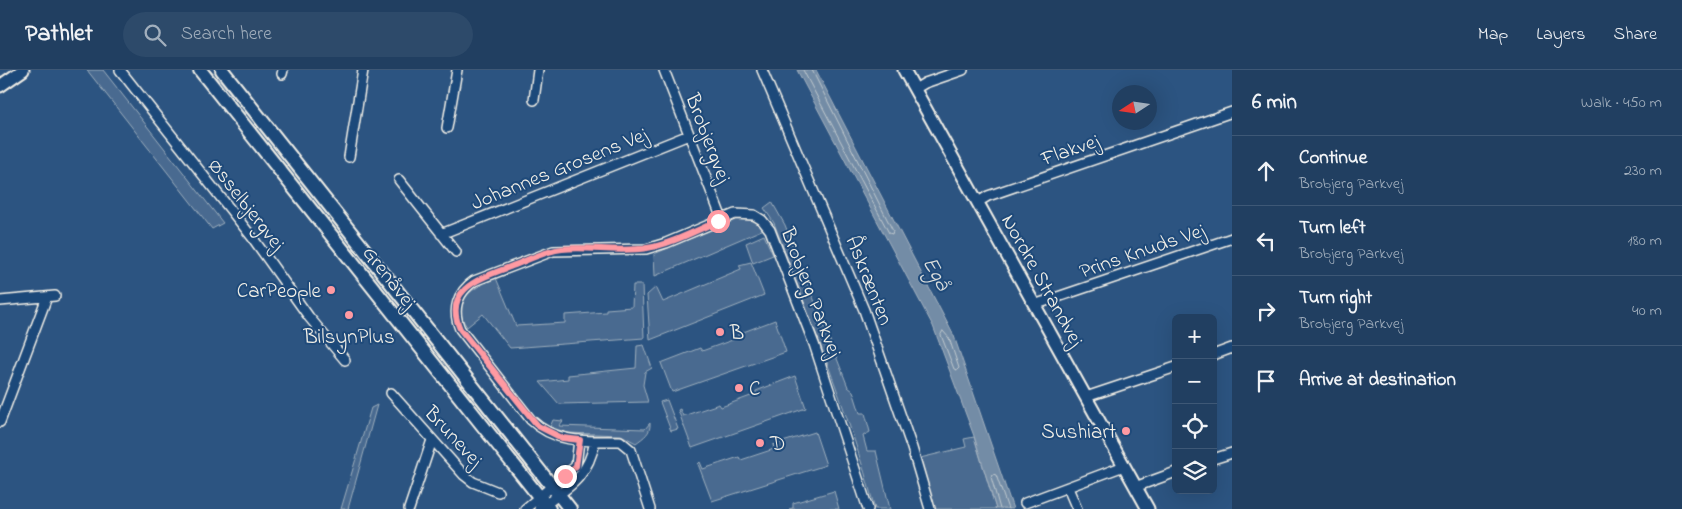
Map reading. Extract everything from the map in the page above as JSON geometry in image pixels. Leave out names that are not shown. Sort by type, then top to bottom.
[{"type":"main road","name":"Grenåvej","points":[[200,70],[543,505]]},
{"type":"main road","name":"Grenåvej","points":[[222,70],[570,509]]},
{"type":"street","points":[[0,86],[22,70]]},
{"type":"street","name":"Øsselbjergvej","points":[[120,70],[252,237],[309,317],[345,360]]},
{"type":"street","points":[[350,158],[363,70]]},
{"type":"street","points":[[447,128],[457,70]]},
{"type":"street","points":[[534,100],[538,70]]},
{"type":"street","name":"Brobjergvej","points":[[664,70],[722,219]]},
{"type":"street","name":"Åskrænten","points":[[762,70],[864,310],[912,448],[930,509]]},
{"type":"street","name":"Nordre Strandvej","points":[[904,70],[1148,509]]},
{"type":"street","points":[[915,89],[925,83],[963,70]]},
{"type":"street","name":"Flakvej","points":[[978,202],[988,196],[1232,112]]},
{"type":"street","name":"Johannes Grosens Vej","points":[[441,234],[689,135]]},
{"type":"street","points":[[399,180],[456,252]]},
{"type":"street","name":"Brobjerg Parkvej","points":[[650,509],[631,450],[620,441],[562,438],[538,426],[460,329],[455,314],[458,298],[462,291],[474,281],[553,251],[646,249],[745,212],[762,220],[769,228],[814,344],[868,509]]},
{"type":"street","name":"Prins Knuds Vej","points":[[1034,305],[1232,238]]},
{"type":"street","points":[[0,301],[51,296],[0,422]]},
{"type":"street","points":[[1217,354],[1232,348]]},
{"type":"street","points":[[1086,397],[1172,368]]},
{"type":"street","name":"Brunevej","points":[[391,393],[432,440],[473,482],[498,492]]},
{"type":"street","points":[[409,509],[432,440]]},
{"type":"street","points":[[525,509],[543,505],[576,466],[580,440]]},
{"type":"street","points":[[555,491],[584,473],[590,462],[595,441]]},
{"type":"street","points":[[1217,458],[1232,453]]},
{"type":"street","points":[[1025,503],[1124,466]]},
{"type":"street","points":[[1135,487],[1172,473]]},
{"type":"street","points":[[1068,488],[1077,509]]},
{"type":"shaded area","points":[[87,70],[103,70],[223,223],[212,229]]},
{"type":"shaded area","points":[[206,70],[210,70],[258,124],[541,480],[539,482],[477,404],[433,355]]},
{"type":"shaded area","points":[[772,202],[785,225],[848,387],[853,391],[860,413],[865,413],[870,432],[863,436],[867,451],[876,451],[890,509],[875,509],[865,473],[828,365],[774,223],[764,208]]},
{"type":"shaded area","points":[[739,218],[758,222],[764,229],[655,276],[654,254]]},
{"type":"shaded area","points":[[764,235],[773,255],[753,263],[746,243]]},
{"type":"shaded area","points":[[751,262],[764,295],[650,340],[647,295],[656,287],[663,302],[741,269],[739,265]]},
{"type":"shaded area","points":[[496,278],[516,326],[565,323],[565,315],[606,312],[606,309],[632,307],[633,285],[642,285],[644,338],[510,348],[483,314],[467,327],[462,318],[462,302],[466,296],[473,290]]},
{"type":"shaded area","points":[[775,320],[786,352],[672,392],[661,363],[700,348],[702,351],[738,338],[738,334]]},
{"type":"shaded area","points":[[644,345],[652,368],[645,372],[643,385],[648,402],[559,404],[540,382],[568,379],[568,375],[636,368],[637,346]]},
{"type":"shaded area","points":[[795,376],[806,408],[692,448],[678,410],[680,409],[683,416],[719,404],[721,407],[756,394],[756,391]]},
{"type":"shaded area","points":[[667,400],[678,429],[671,431],[660,402]]},
{"type":"shaded area","points":[[377,405],[348,509],[341,509],[371,408]]},
{"type":"shaded area","points":[[553,420],[563,421],[559,426],[645,429],[650,423],[650,426],[646,434],[636,443],[621,435],[568,433],[550,427]]},
{"type":"shaded area","points":[[815,432],[826,465],[712,501],[698,464],[700,462],[703,469],[739,457],[741,460],[774,449],[773,445]]},
{"type":"shaded area","points":[[974,437],[996,509],[934,509],[920,458],[966,447],[964,439]]},
{"type":"shaded area","points":[[834,491],[839,509],[789,509],[793,508],[793,503]]},
{"type":"water","points":[[797,70],[816,70],[954,336],[1013,509],[996,509],[974,436],[933,326]]},
{"type":"place","name":"CarPeople","points":[[331,290]]},
{"type":"place","name":"BilsynPlus","points":[[349,315]]},
{"type":"place","name":"B","points":[[720,332]]},
{"type":"place","name":"C","points":[[739,388]]},
{"type":"place","name":"Sushiart","points":[[1126,431]]},
{"type":"place","name":"D","points":[[760,443]]},
{"type":"route","points":[[565,476],[576,466],[580,440],[552,435],[532,420],[460,329],[455,314],[458,298],[462,291],[474,281],[553,251],[564,249],[646,249],[666,243],[718,221]]},
{"type":"water label","name":"Egå","points":[[938,273]]}]
